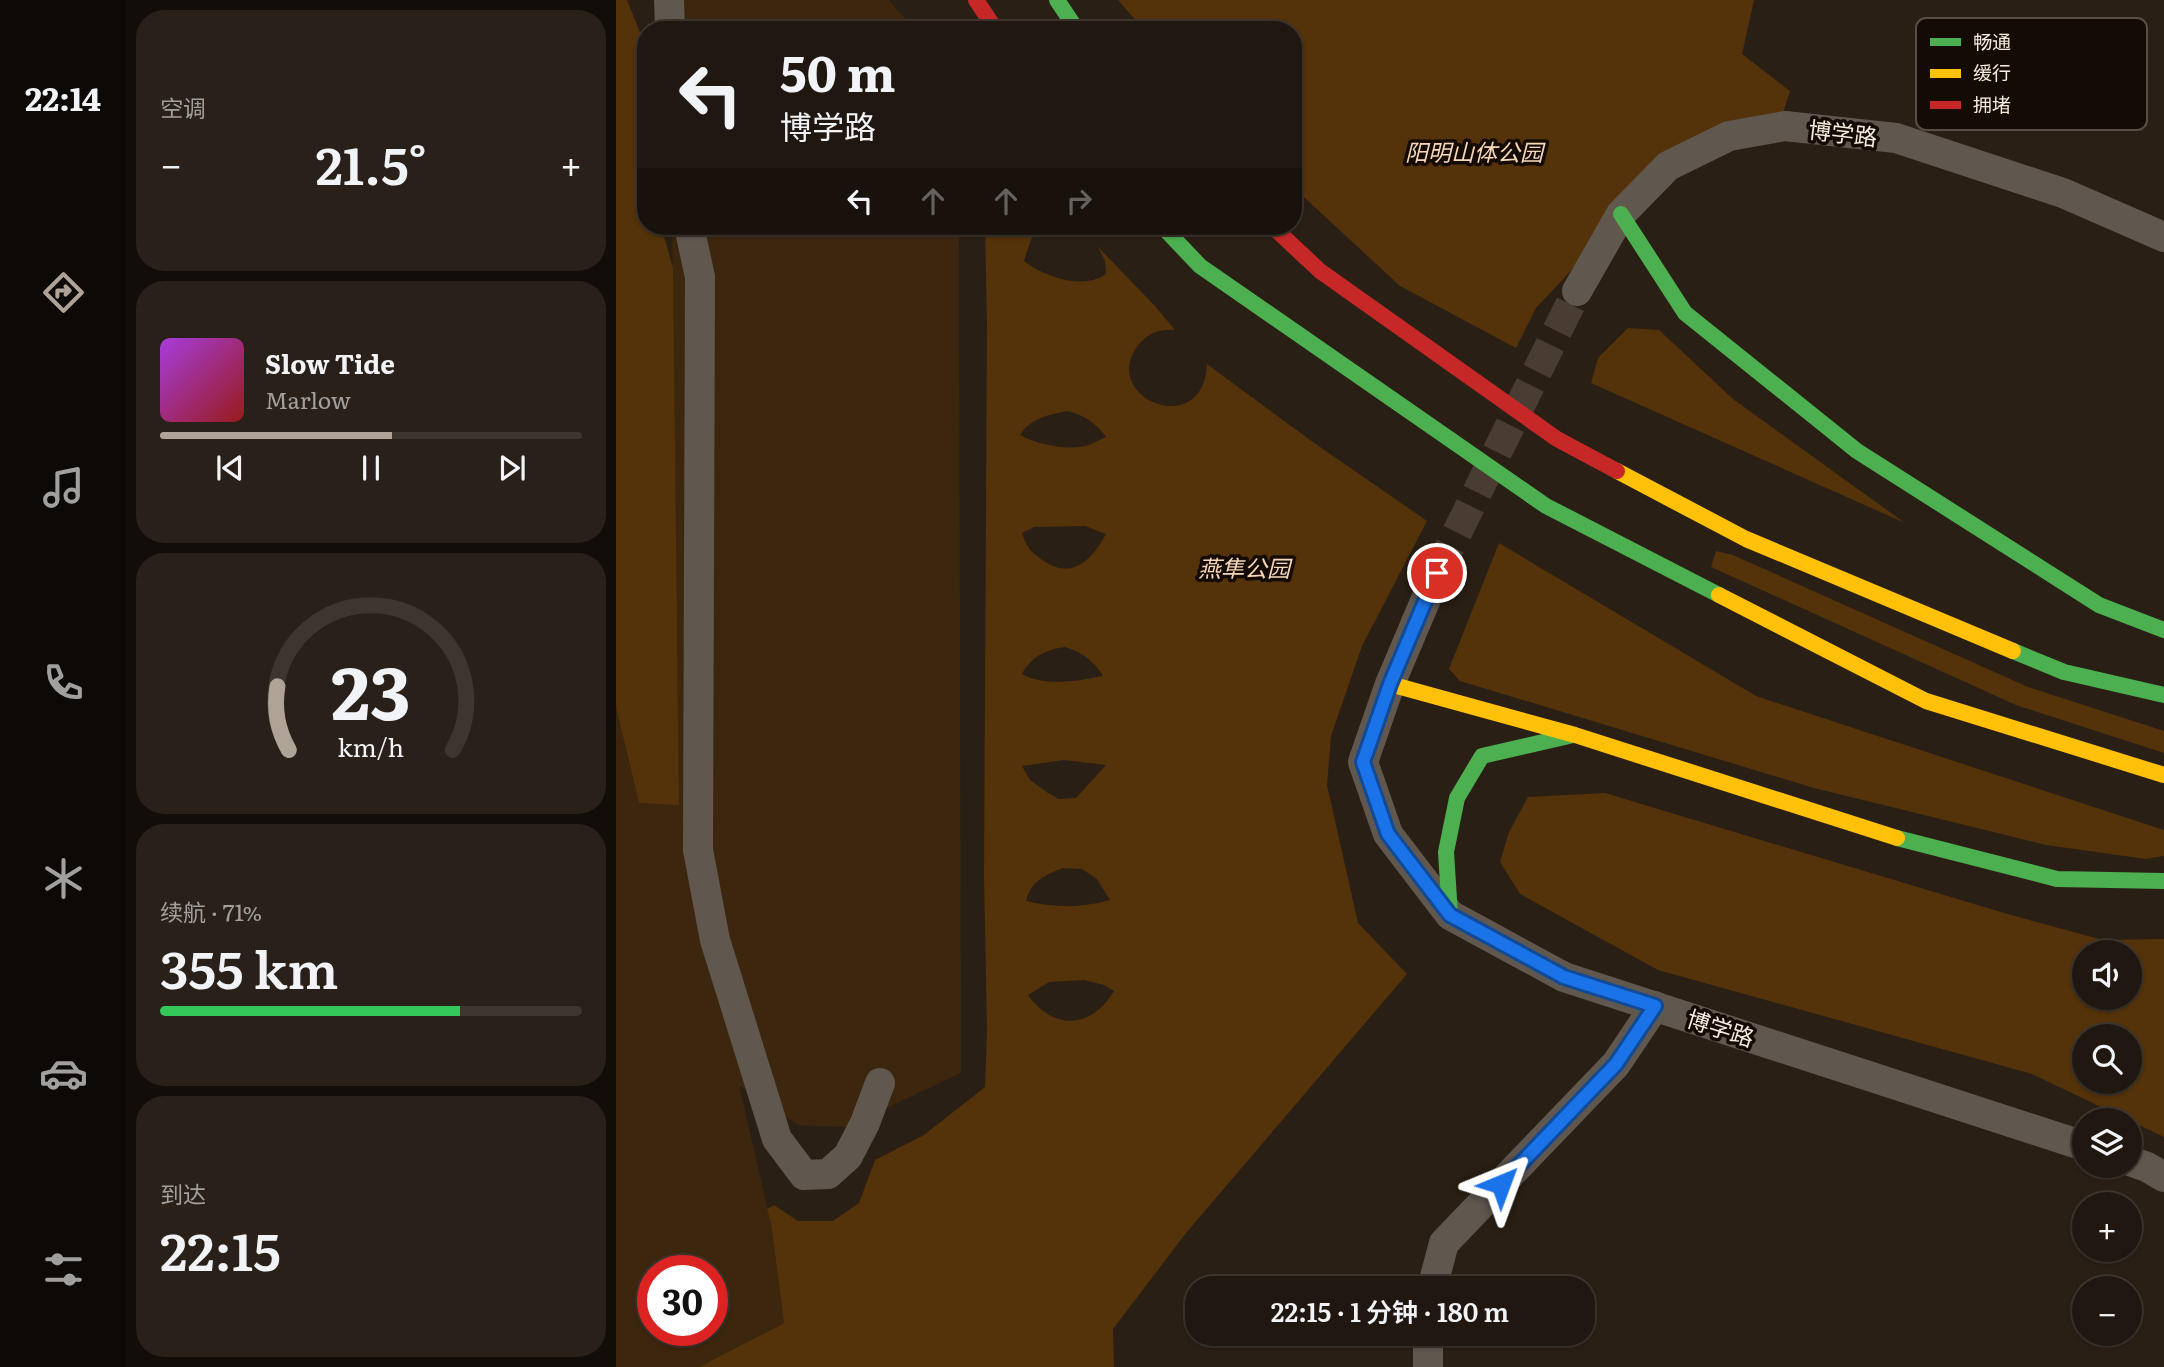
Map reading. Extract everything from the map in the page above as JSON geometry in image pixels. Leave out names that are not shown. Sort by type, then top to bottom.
[{"type":"highway","points":[[976,0],[990,21]]},
{"type":"highway","points":[[1057,0],[1071,21]]},
{"type":"highway","points":[[1621,214],[1685,313],[1857,451],[2099,605],[2164,631]]},
{"type":"highway","points":[[1171,235],[1200,266],[1546,506],[1926,701],[2164,775]]},
{"type":"highway","points":[[1282,235],[1320,271],[1557,439],[1734,533],[2064,672],[2164,695]]},
{"type":"highway","points":[[1390,684],[1575,735],[1910,842],[2043,876],[2057,879],[2164,881]]},
{"type":"highway","points":[[1450,915],[1446,852],[1457,798],[1482,756],[1575,735]]},
{"type":"street","points":[[669,0],[670,21]]},
{"type":"street","name":"博学路","points":[[1577,291],[1621,214],[1668,166],[1729,136],[1784,125],[1896,138],[2063,193],[2164,237]]},
{"type":"street","points":[[690,235],[700,277],[698,850],[715,940],[777,1139],[804,1175],[828,1174],[848,1156],[865,1123],[880,1083]]},
{"type":"street","name":"博学路","points":[[1437,573],[1390,684],[1363,762],[1388,834],[1450,915],[1564,977],[2072,1142]]},
{"type":"street","points":[[1435,1276],[1444,1243],[1616,1064],[1655,1006]]},
{"type":"street","points":[[2142,1165],[2164,1177]]},
{"type":"street","points":[[1428,1346],[1428,1367]]},
{"type":"shaded area","points":[[670,0],[889,0],[907,21],[670,21]]},
{"type":"shaded area","points":[[672,235],[959,235],[961,1073],[846,1127],[798,1125],[739,1085],[771,1223],[784,1323],[699,1367],[616,1367],[616,707],[639,803],[679,804]]},
{"type":"green space","points":[[616,0],[627,0],[637,25],[637,235],[664,235],[673,268],[679,805],[639,803],[616,707]]},
{"type":"green space","name":"阳明山体公园","points":[[1118,0],[1754,0],[1742,54],[1790,91],[1783,113],[1667,151],[1568,274],[1536,308],[1516,348],[1400,286],[1302,195],[1302,21],[1136,21]]},
{"type":"green space","name":"燕隼公园","points":[[985,235],[1035,235],[1031,239],[1024,261],[1032,267],[1063,280],[1097,279],[1106,274],[1105,261],[1098,247],[1175,330],[1154,333],[1137,347],[1129,366],[1132,382],[1142,395],[1157,404],[1174,406],[1190,401],[1202,387],[1207,364],[1427,521],[1362,646],[1331,736],[1327,785],[1358,923],[1407,974],[1186,1233],[1113,1329],[1114,1367],[699,1367],[784,1323],[767,1209],[774,1205],[798,1221],[833,1221],[859,1203],[875,1160],[924,1135],[985,1087],[987,1030],[984,875]],"holes":[[[1067,411],[1084,417],[1106,437],[1086,446],[1061,447],[1020,435],[1035,421]],[[1085,526],[1106,534],[1086,560],[1070,568],[1061,568],[1041,559],[1027,545],[1022,533],[1034,527]],[[1065,647],[1091,661],[1103,676],[1051,682],[1022,674],[1035,658]],[[1064,760],[1106,765],[1076,798],[1059,799],[1030,780],[1022,766]],[[1063,868],[1082,869],[1097,879],[1110,900],[1068,906],[1026,901],[1035,884],[1050,873]],[[1084,980],[1104,985],[1114,991],[1095,1013],[1072,1021],[1061,1020],[1038,1007],[1028,995],[1049,982]]]},
{"type":"green space","points":[[1628,328],[1659,330],[1733,399],[1905,523],[1591,383],[1598,358]]},
{"type":"green space","points":[[1499,543],[1756,696],[2164,830],[2164,856],[2146,859],[2046,845],[1814,788],[1460,681],[1449,669]]},
{"type":"green space","points":[[1716,551],[1733,555],[2028,687],[2164,731],[2164,753],[2016,705],[1711,567]]},
{"type":"green space","points":[[1605,793],[2004,913],[2103,940],[2164,939],[2164,1137],[2142,1126],[2142,1108],[2103,1108],[2074,1094],[2142,1094],[2142,1024],[2072,1024],[2072,1093],[2032,1074],[1658,970],[1520,894],[1500,862],[1509,832],[1528,797]]},
{"type":"tunnel","points":[[1437,573],[1577,291]]},
{"type":"traffic: fast","points":[[1057,0],[1071,21]]},
{"type":"traffic: fast","points":[[1621,214],[1685,313],[1857,451],[2099,605],[2164,630]]},
{"type":"traffic: fast","points":[[1171,235],[1200,266],[1546,506],[1719,595]]},
{"type":"traffic: fast","points":[[2013,651],[2064,672],[2164,695]]},
{"type":"traffic: fast","points":[[1450,915],[1446,852],[1457,798],[1482,756],[1569,736]]},
{"type":"traffic: fast","points":[[1897,838],[2057,879],[2164,881]]},
{"type":"traffic: slow","points":[[1617,471],[1746,539],[2013,651]]},
{"type":"traffic: slow","points":[[1719,595],[1926,701],[2164,775]]},
{"type":"traffic: slow","points":[[1390,684],[1575,735],[1897,838]]},
{"type":"traffic: jam","points":[[976,0],[990,21]]},
{"type":"traffic: jam","points":[[1282,235],[1320,271],[1557,439],[1617,471]]},
{"type":"route","points":[[1437,573],[1390,684],[1363,762],[1388,834],[1450,915],[1564,977],[1655,1006],[1616,1064],[1501,1184]]}]
